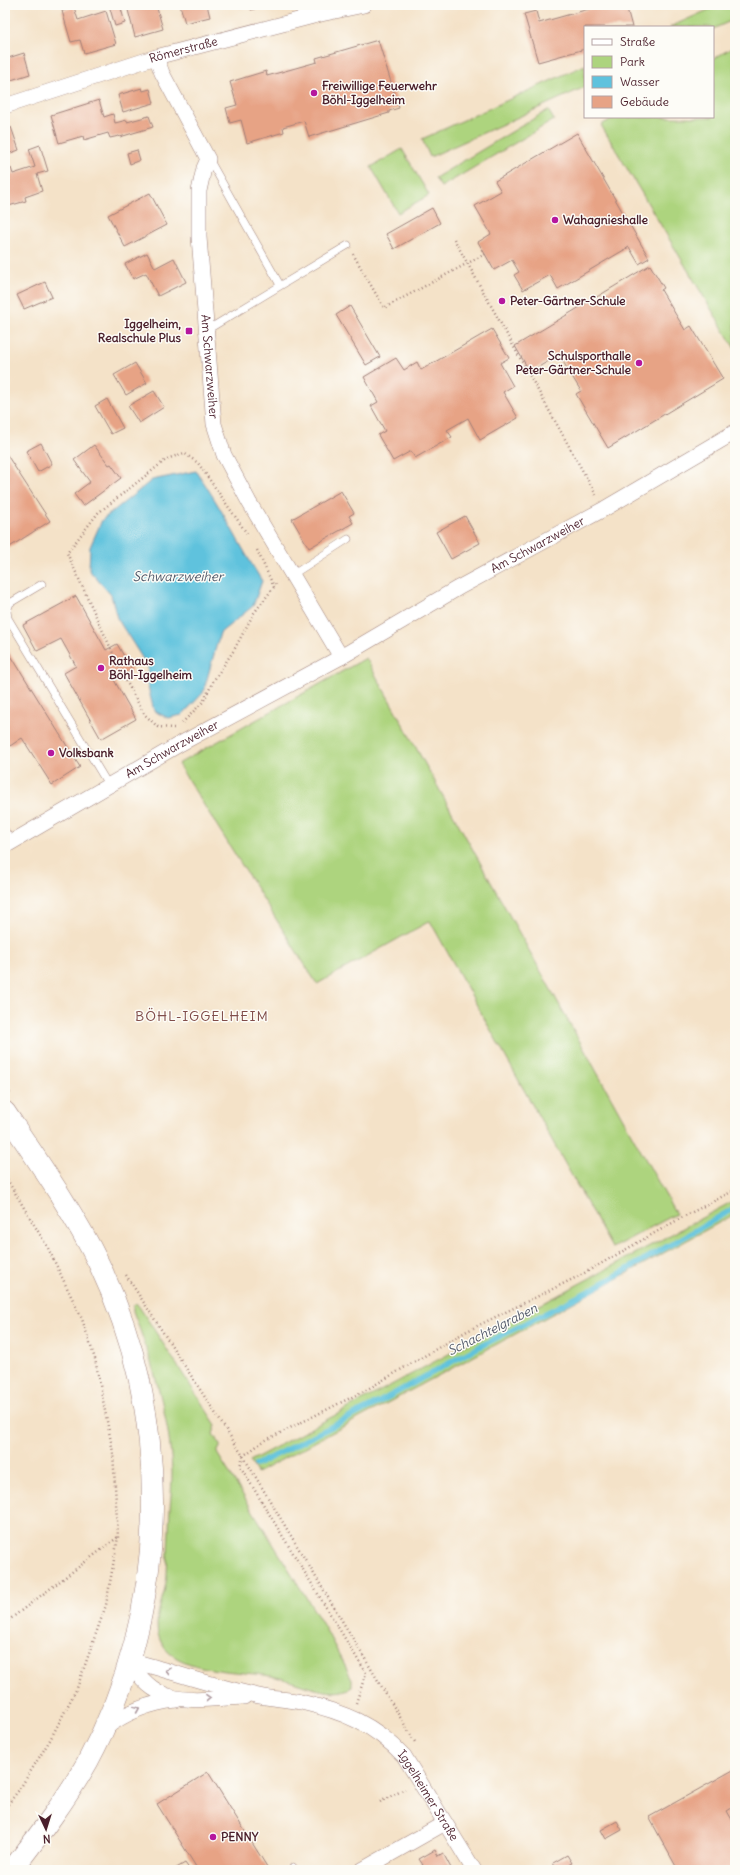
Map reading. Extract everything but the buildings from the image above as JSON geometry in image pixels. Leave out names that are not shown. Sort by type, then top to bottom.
[{"type":"main road","points":[[9,1106],[99,1264],[123,1322],[140,1382],[150,1443],[154,1506],[145,1599],[130,1660],[104,1729],[69,1793],[12,1870]]},
{"type":"street","name":"Römerstraße","points":[[5,106],[156,57],[320,10],[364,5]]},
{"type":"street","points":[[156,57],[162,73],[208,159]]},
{"type":"street","name":"Am Schwarzweiher","points":[[208,159],[201,177],[198,212],[198,237],[214,424],[220,443],[248,502],[341,658]]},
{"type":"street","name":"Am Schwarzweiher","points":[[7,840],[109,786],[178,746],[341,658],[458,588],[604,509],[735,432]]},
{"type":"street","points":[[130,1660],[259,1696]]},
{"type":"street","points":[[130,1660],[137,1675],[148,1686],[163,1695],[179,1699]]},
{"type":"street","points":[[104,1729],[120,1716],[159,1701],[259,1696]]},
{"type":"street","name":"Iggelheimer Straße","points":[[259,1696],[300,1702],[352,1717],[374,1729],[389,1741],[404,1756],[474,1870]]},
{"type":"street","points":[[362,1870],[445,1823]]},
{"type":"lane","points":[[208,159],[280,285]]},
{"type":"lane","points":[[207,330],[348,245]]},
{"type":"lane","points":[[288,569],[348,539]]},
{"type":"lane","points":[[42,584],[10,603],[7,611],[8,618],[109,786]]},
{"type":"path","points":[[454,239],[604,509]]},
{"type":"path","points":[[348,245],[384,308],[485,254]]},
{"type":"path","points":[[251,540],[198,463],[184,453],[167,459],[98,513],[67,553],[123,675],[144,714],[158,727],[177,728],[203,702],[214,680],[234,650],[254,613],[288,569]]},
{"type":"path","points":[[254,546],[274,587]]},
{"type":"path","points":[[5,1086],[9,1106]]},
{"type":"path","points":[[5,1176],[48,1248],[82,1319],[92,1352],[104,1402],[113,1452],[118,1537],[106,1605],[77,1688],[50,1740],[5,1808]]},
{"type":"path","points":[[352,1717],[366,1673],[240,1466],[243,1456],[264,1441],[366,1390],[467,1331],[581,1275],[681,1218],[735,1190]]},
{"type":"path","points":[[124,1273],[243,1456],[418,1746]]},
{"type":"path","points":[[5,1623],[118,1537]]},
{"type":"green space","points":[[719,5],[735,5],[735,19],[714,29],[714,26],[672,26]]},
{"type":"green space","points":[[735,46],[735,349],[601,125],[613,118],[714,118],[714,58]]},
{"type":"green space","points":[[584,65],[584,87],[430,157],[422,139]]},
{"type":"green space","points":[[548,110],[554,120],[441,187],[435,178]]},
{"type":"green space","points":[[402,149],[429,195],[398,213],[371,167]]},
{"type":"green space","points":[[366,658],[676,1214],[612,1248],[430,921],[317,984],[178,764]]},
{"type":"green space","points":[[735,1200],[735,1214],[510,1337],[257,1473],[250,1461]]},
{"type":"green space","points":[[136,1303],[216,1425],[213,1434],[221,1445],[217,1453],[325,1628],[352,1679],[352,1687],[343,1691],[323,1691],[271,1676],[196,1666],[182,1661],[170,1653],[162,1644],[158,1635],[157,1627],[159,1609],[167,1574],[172,1476],[171,1451],[159,1390],[133,1311],[133,1306]]},
{"type":"water","name":"Schwarzweiher","points":[[196,471],[214,498],[262,581],[253,606],[220,633],[203,693],[182,715],[168,718],[154,711],[147,683],[148,667],[117,618],[111,595],[89,570],[90,547],[102,520],[152,480]]},
{"type":"waterway","name":"Schachtelgraben","points":[[256,1465],[372,1406],[471,1351],[591,1290],[735,1208]]},
{"type":"place","name":"Freiwillige Feuerwehr Böhl-Iggelheim","points":[[314,93]]},
{"type":"place","name":"Wahagnieshalle","points":[[555,220]]},
{"type":"place","name":"Peter-Gärtner-Schule","points":[[502,301]]},
{"type":"place","name":"Iggelheim, Realschule Plus","points":[[189,331]]},
{"type":"place","name":"Schulsporthalle Peter-Gärtner-Schule","points":[[639,363]]},
{"type":"place","name":"Rathaus Böhl-Iggelheim","points":[[101,668]]},
{"type":"place","name":"Volksbank","points":[[51,753]]},
{"type":"place","name":"PENNY","points":[[213,1837]]},
{"type":"district","name":"BÖHL-IGGELHEIM","points":[[202,1016]]}]
